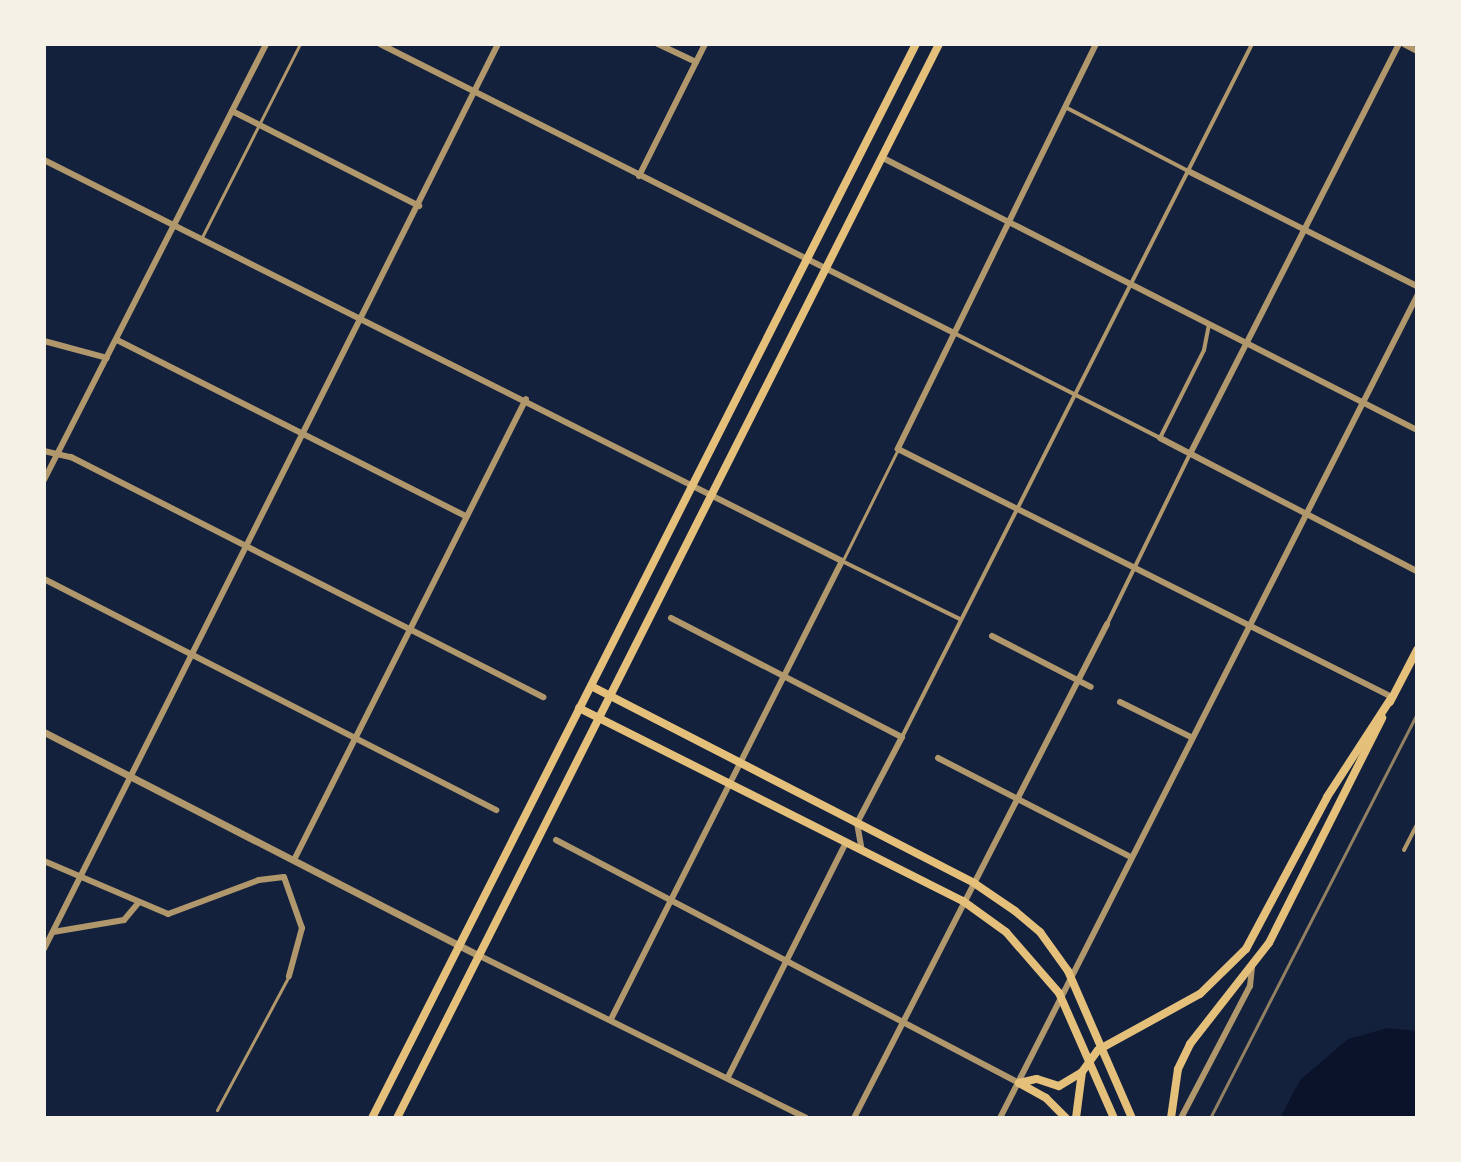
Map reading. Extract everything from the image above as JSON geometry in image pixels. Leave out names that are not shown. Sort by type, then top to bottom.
[{"type":"main road","points":[[372,1118],[916,44]]},
{"type":"main road","points":[[397,1118],[708,494],[939,44]]},
{"type":"main road","points":[[1171,1118],[1178,1069],[1190,1044],[1269,943],[1417,650]]},
{"type":"main road","points":[[591,686],[974,883],[1040,932],[1068,971],[1132,1118]]},
{"type":"main road","points":[[1019,1083],[1037,1079],[1059,1086],[1082,1072],[1110,1041],[1173,1010],[1218,980],[1265,918],[1323,805],[1392,697]]},
{"type":"main road","points":[[579,708],[963,901],[1028,952],[1059,993],[1114,1118]]},
{"type":"main road","points":[[1076,1118],[1082,1072]]},
{"type":"main road","points":[[1019,1083],[1046,1098],[1066,1118]]},
{"type":"street","points":[[44,480],[266,44]]},
{"type":"street","points":[[380,44],[1074,391],[1417,571]]},
{"type":"street","points":[[44,949],[128,775],[193,655],[301,432],[419,206],[498,44]]},
{"type":"street","points":[[658,44],[696,62]]},
{"type":"street","points":[[639,176],[705,44]]},
{"type":"street","points":[[1096,44],[898,449],[1392,697]]},
{"type":"street","points":[[862,850],[857,823],[1252,44]]},
{"type":"street","points":[[854,1118],[1107,624],[1190,454],[1402,44],[1417,51]]},
{"type":"street","points":[[1067,108],[1304,232],[1417,286]]},
{"type":"street","points":[[232,111],[419,206]]},
{"type":"street","points":[[883,158],[1417,430]]},
{"type":"street","points":[[44,160],[960,619]]},
{"type":"street","points":[[1000,1118],[1417,296]]},
{"type":"street","points":[[1160,438],[1204,350],[1209,324]]},
{"type":"street","points":[[117,340],[466,516]]},
{"type":"street","points":[[44,341],[107,358]]},
{"type":"street","points":[[294,860],[352,736],[526,399]]},
{"type":"street","points":[[44,451],[59,454],[247,546],[543,697]]},
{"type":"street","points":[[611,1019],[842,561]]},
{"type":"street","points":[[44,579],[496,810]]},
{"type":"street","points":[[671,618],[902,737]]},
{"type":"street","points":[[992,636],[1091,687]]},
{"type":"street","points":[[1120,702],[1193,738]]},
{"type":"street","points":[[44,732],[478,955],[806,1118]]},
{"type":"street","points":[[938,758],[1131,857]]},
{"type":"street","points":[[1404,850],[1417,825]]},
{"type":"street","points":[[556,840],[1019,1083]]},
{"type":"street","points":[[728,1077],[846,842]]},
{"type":"street","points":[[44,861],[168,914],[259,880],[284,877],[302,928],[289,976]]},
{"type":"street","points":[[53,932],[124,920],[139,902]]},
{"type":"street","points":[[1181,1118],[1250,986],[1252,966]]},
{"type":"lane","points":[[201,239],[300,44]]},
{"type":"lane","points":[[842,561],[898,449]]},
{"type":"lane","points":[[217,1110],[289,976]]},
{"type":"water","points":[[1388,1028],[1417,1031],[1417,1118],[1280,1118],[1300,1080],[1348,1039]]},
{"type":"railway","points":[[1210,1118],[1417,713]]}]
